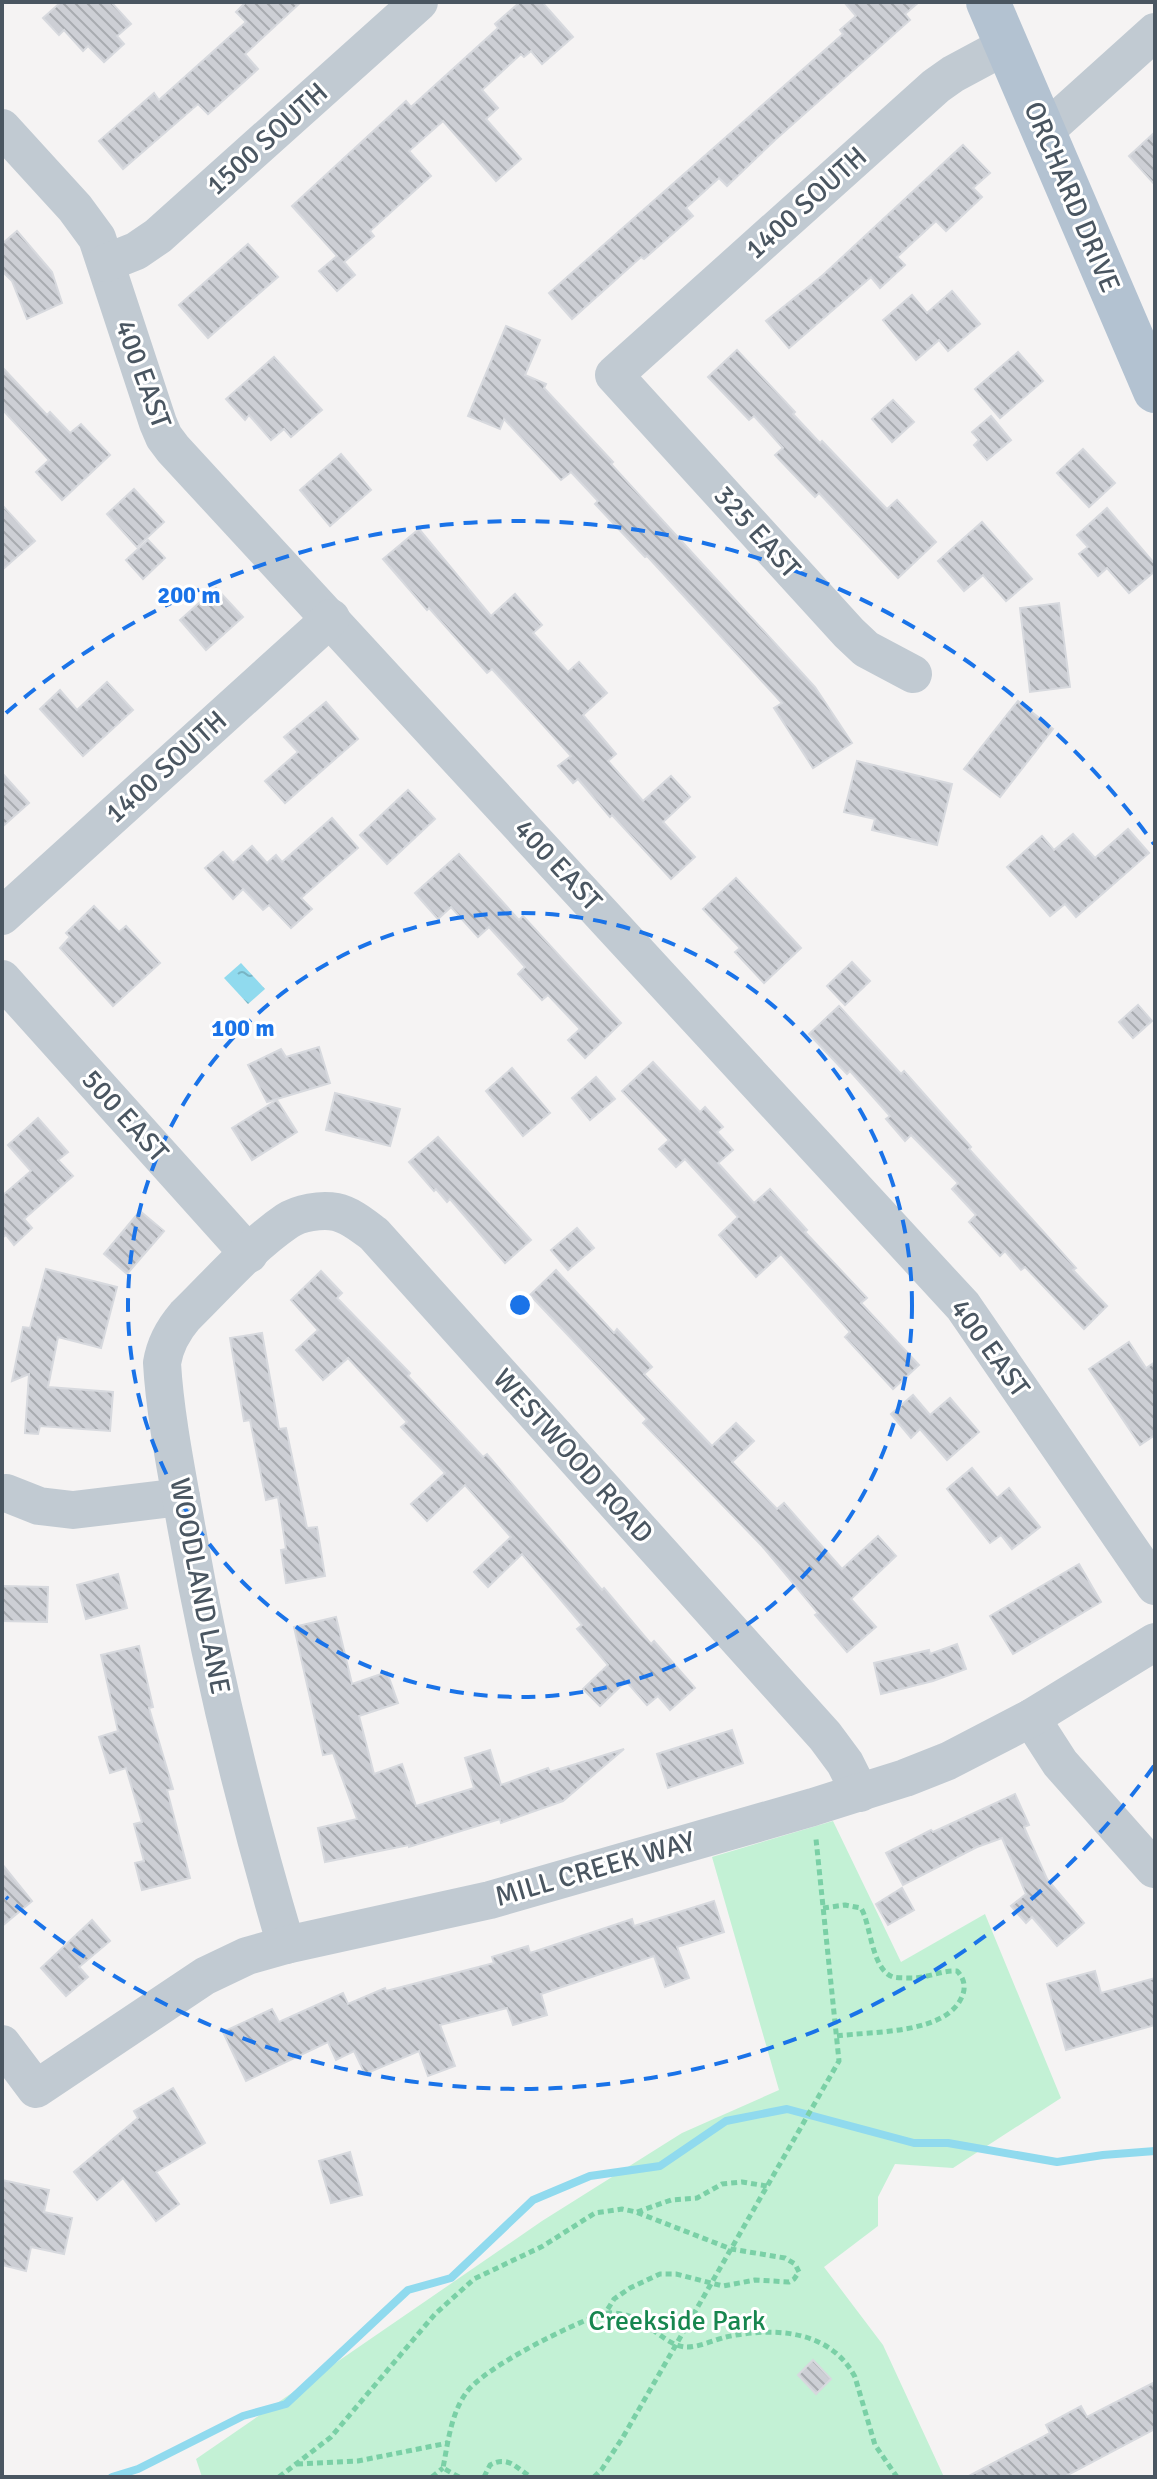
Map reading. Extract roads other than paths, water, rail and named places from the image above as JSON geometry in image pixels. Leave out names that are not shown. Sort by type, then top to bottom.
[{"type":"main road","name":"ORCHARD DRIVE","points":[[988,2],[1155,391]]},
{"type":"street","name":"1500 SOUTH","points":[[106,263],[136,251],[158,236],[419,2]]},
{"type":"street","points":[[1044,132],[1155,32]]},
{"type":"street","name":"1400 SOUTH","points":[[614,375],[936,86],[1007,45]]},
{"type":"street","name":"400 EAST","points":[[8,145],[89,226],[97,238],[164,437],[963,1306],[1155,1586]]},
{"type":"street","name":"325 EAST","points":[[614,375],[849,633],[866,649],[913,674]]},
{"type":"street","name":"1400 SOUTH","points":[[2,916],[331,618]]},
{"type":"street","name":"500 EAST","points":[[2,979],[249,1254]]},
{"type":"street","name":"WESTWOOD ROAD","points":[[249,1254],[289,1219],[312,1212],[334,1212],[356,1220],[374,1234],[825,1736],[845,1763],[860,1793]]},
{"type":"street","name":"WOODLAND LANE","points":[[249,1254],[177,1325],[164,1349],[163,1375],[199,1598],[221,1698],[286,1945]]},
{"type":"street","points":[[6,1493],[39,1506],[73,1510],[181,1497]]},
{"type":"street","name":"MILL CREEK WAY","points":[[2,2044],[36,2089],[205,1976],[247,1956],[490,1900],[905,1778],[948,1761],[1031,1718],[1155,1642]]},
{"type":"street","points":[[1031,1718],[1060,1763],[1154,1869]]},
{"type":"water","points":[[241,963],[265,989],[248,1004],[224,978]]},
{"type":"waterway","points":[[112,2477],[138,2469],[243,2416],[286,2404],[408,2290],[451,2278],[533,2200],[590,2176],[660,2166],[726,2121],[787,2109],[914,2143],[948,2143],[1057,2162],[1155,2151]]},
{"type":"park label","name":"Creekside Park","points":[[677,2321]]}]
